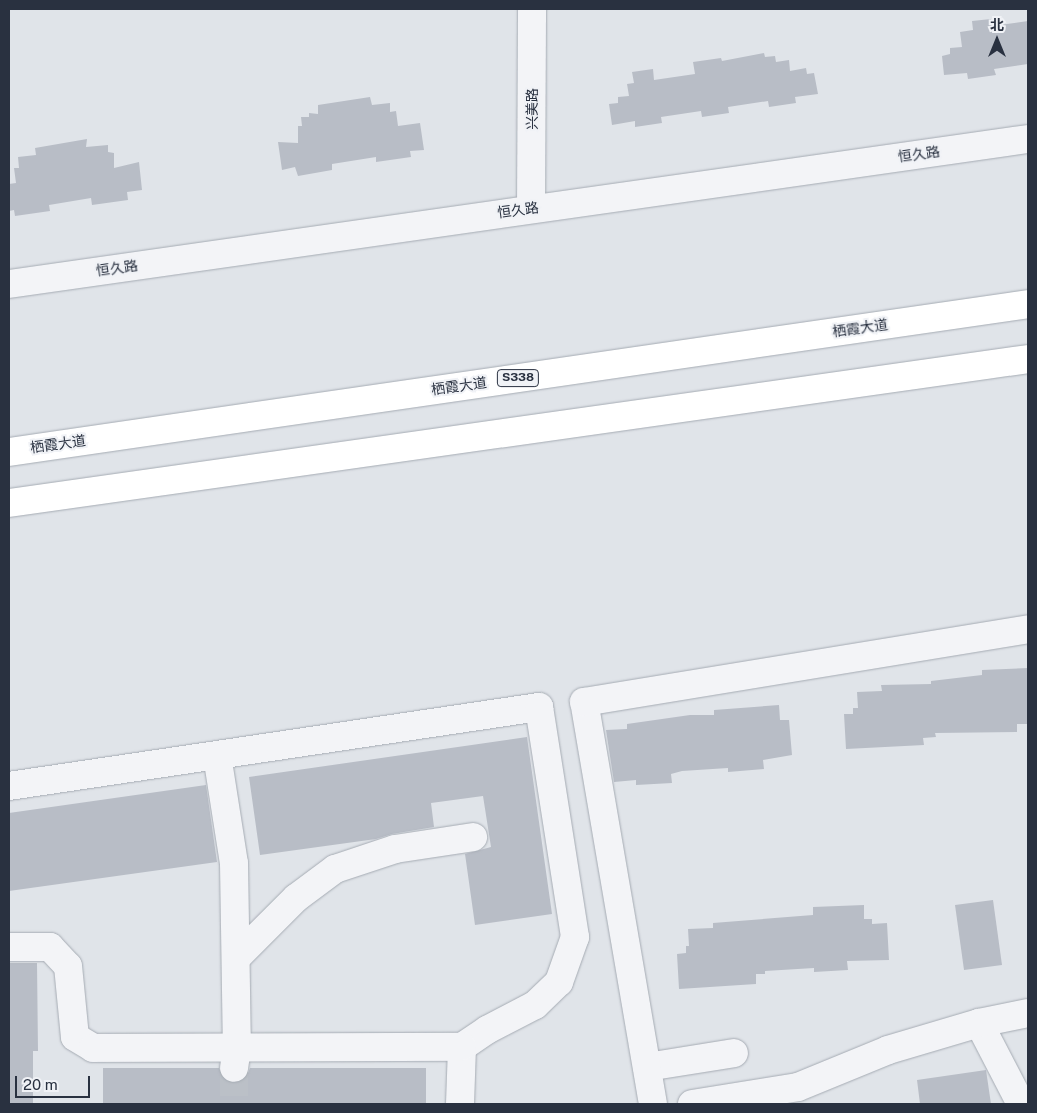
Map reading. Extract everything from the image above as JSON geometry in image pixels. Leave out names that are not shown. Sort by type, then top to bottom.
[{"type":"main road","name":"栖霞大道","points":[[9,452],[1028,304]]},
{"type":"main road","points":[[9,503],[1028,359]]},
{"type":"street","name":"兴美路","points":[[531,208],[532,9]]},
{"type":"street","name":"恒久路","points":[[9,284],[531,208],[1028,139]]},
{"type":"street","points":[[653,1104],[584,702],[1028,629]]},
{"type":"street","points":[[9,786],[539,707],[576,937],[558,982],[535,1005],[487,1030],[462,1047],[236,1058],[93,1048],[75,1037],[68,966],[50,947],[9,947]]},
{"type":"street","points":[[217,755],[234,863],[236,1058]]},
{"type":"street","points":[[236,958],[296,898],[335,869],[395,849],[473,837]]},
{"type":"street","points":[[692,1104],[798,1087],[888,1050],[979,1022],[1028,1013]]},
{"type":"street","points":[[979,1022],[1021,1104]]},
{"type":"street","points":[[460,1104],[462,1047]]},
{"type":"street","points":[[647,1067],[734,1053]]},
{"type":"building","points":[[991,19],[992,26],[1028,21],[1028,64],[994,69],[996,75],[968,79],[967,73],[944,75],[942,56],[950,54],[950,48],[962,47],[960,32],[973,30],[972,21]]},
{"type":"building","points":[[764,53],[765,57],[775,56],[776,62],[789,60],[790,71],[806,68],[807,74],[814,73],[818,94],[795,97],[796,103],[769,107],[768,101],[728,107],[729,113],[702,117],[701,111],[661,117],[662,123],[635,127],[635,121],[612,125],[609,104],[618,103],[618,97],[629,96],[627,84],[634,83],[632,72],[653,69],[654,80],[695,74],[693,62],[721,58],[722,61]]},
{"type":"building","points":[[370,97],[372,105],[390,103],[390,112],[396,111],[398,126],[420,123],[424,150],[410,151],[411,157],[376,162],[376,157],[332,164],[332,170],[298,176],[295,167],[282,170],[278,142],[298,143],[298,126],[302,126],[301,117],[309,117],[309,113],[318,114],[318,105]]},
{"type":"building","points":[[87,139],[86,147],[108,145],[108,152],[114,153],[114,168],[139,162],[142,190],[127,192],[128,200],[92,205],[91,198],[49,205],[50,211],[15,216],[14,210],[9,211],[9,184],[16,183],[14,168],[19,168],[18,157],[36,155],[35,148]]},
{"type":"building","points":[[1028,668],[1027,724],[1017,724],[1017,732],[935,733],[936,737],[923,738],[924,745],[846,749],[844,714],[853,714],[853,708],[858,708],[857,692],[882,691],[881,685],[931,684],[931,681],[982,675],[982,670]]},
{"type":"building","points":[[779,705],[780,720],[789,720],[792,755],[763,760],[764,769],[728,772],[728,768],[682,771],[671,774],[672,783],[636,785],[636,780],[614,782],[606,730],[627,729],[627,724],[690,715],[714,715],[714,710]]},
{"type":"building","points":[[527,737],[552,914],[475,925],[465,854],[491,847],[483,796],[431,803],[434,827],[392,834],[376,839],[260,855],[249,777]]},
{"type":"building","points":[[206,785],[217,862],[9,891],[9,813]]},
{"type":"building","points":[[993,900],[1002,965],[964,970],[955,905]]},
{"type":"building","points":[[864,905],[864,919],[872,919],[872,924],[887,923],[889,960],[847,961],[848,970],[814,972],[814,968],[765,971],[765,974],[756,974],[756,984],[679,989],[677,954],[686,953],[686,946],[689,946],[688,929],[713,928],[713,923],[813,915],[813,907]]},
{"type":"building","points":[[9,963],[37,963],[38,1051],[33,1051],[33,1104],[9,1104]]},
{"type":"building","points":[[103,1068],[219,1068],[224,1080],[239,1083],[246,1078],[250,1068],[426,1068],[426,1104],[103,1104]]},
{"type":"building","points":[[986,1070],[991,1104],[920,1104],[917,1080]]},
{"type":"tunnel","points":[[234,1068],[234,1104]]}]
